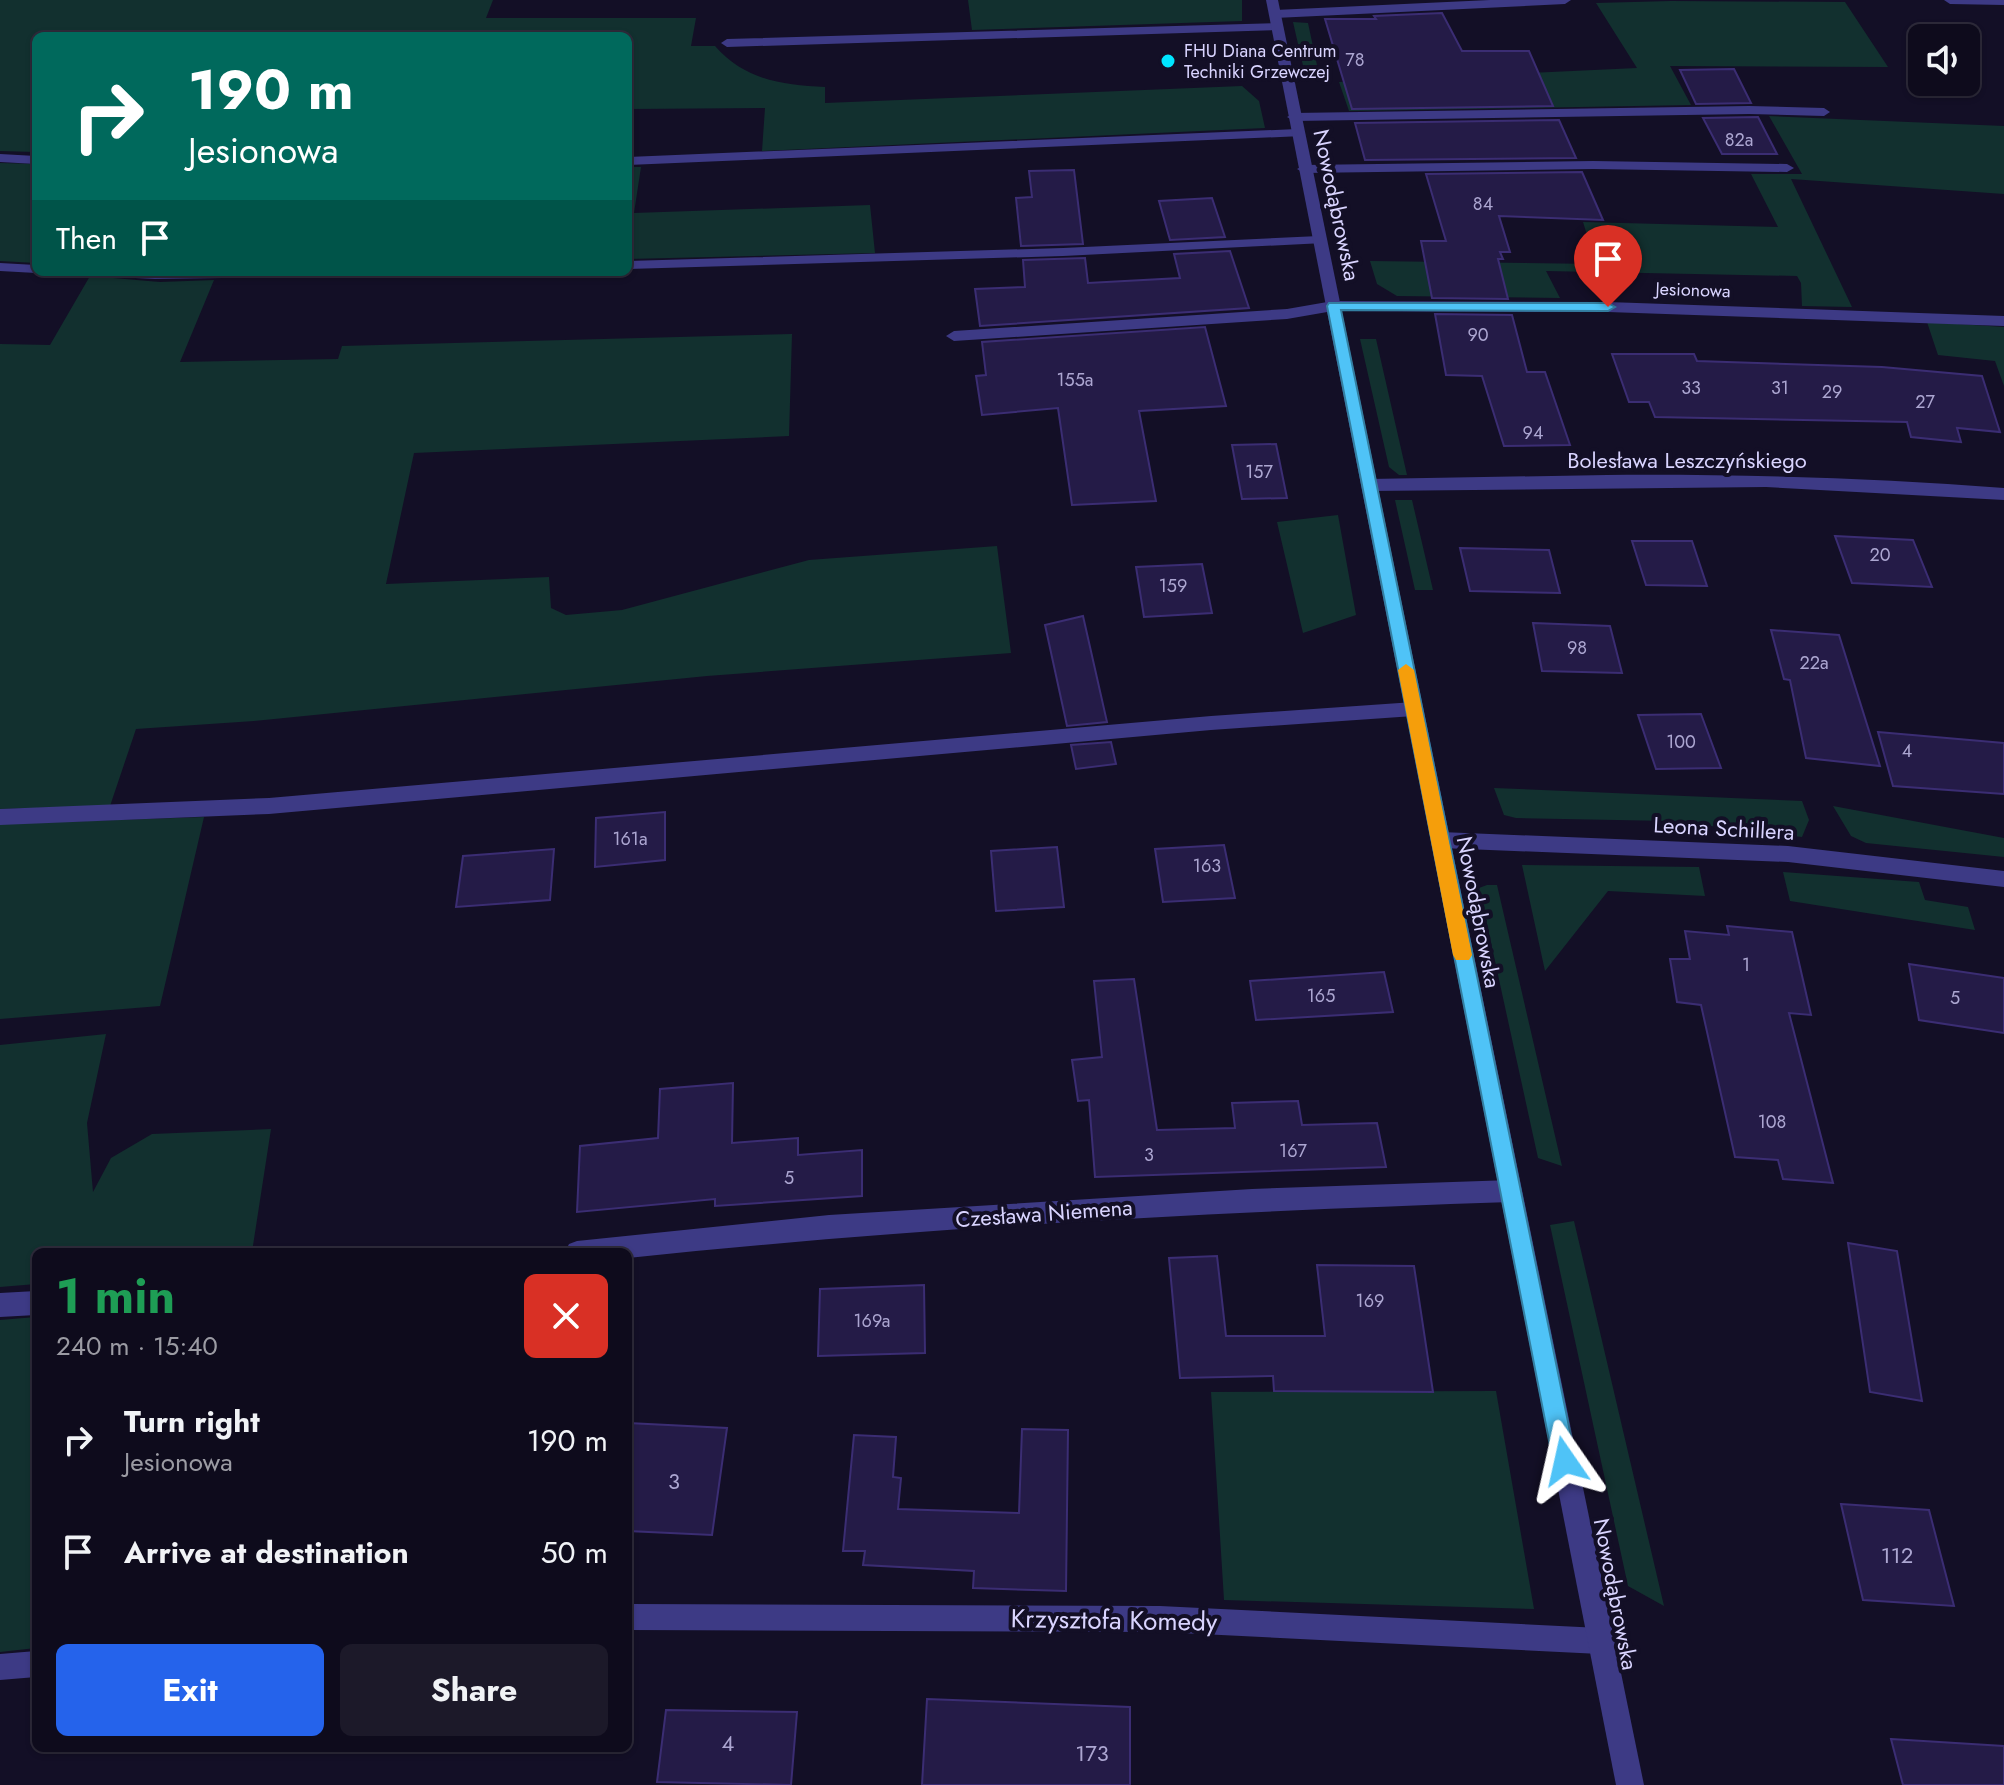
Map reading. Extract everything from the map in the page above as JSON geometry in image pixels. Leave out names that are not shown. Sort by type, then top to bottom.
[{"type":"street","points":[[727,43],[1565,0]]},
{"type":"street","points":[[1950,0],[2004,1]]},
{"type":"street","name":"Nowodąbrowska","points":[[1275,14],[1630,1785]]},
{"type":"street","points":[[632,161],[1295,125],[1703,111],[1824,112]]},
{"type":"street","points":[[0,158],[32,160]]},
{"type":"street","points":[[1304,169],[1593,165],[1787,168]]},
{"type":"street","points":[[632,265],[1319,240]]},
{"type":"street","points":[[0,267],[32,269]]},
{"type":"street","name":"Jesionowa","points":[[954,336],[1287,314],[1333,306],[1608,307],[2004,321]]},
{"type":"street","name":"Bolesława Leszczyńskiego","points":[[1369,485],[1756,479],[1905,485],[2004,494]]},
{"type":"street","points":[[0,817],[269,806],[1211,723],[1414,709]]},
{"type":"street","name":"Leona Schillera","points":[[1441,840],[1788,854],[2004,879]]},
{"type":"street","name":"Czesława Niemena","points":[[617,1248],[844,1225],[1252,1200],[1511,1191]]},
{"type":"street","points":[[0,1305],[32,1303]]},
{"type":"street","name":"Krzysztofa Komedy","points":[[632,1617],[1160,1619],[1600,1641]]},
{"type":"street","points":[[0,1667],[32,1664]]},
{"type":"green space","points":[[0,0],[493,0],[486,18],[696,18],[691,46],[715,46],[739,66],[765,78],[794,85],[825,87],[825,103],[1242,86],[1259,101],[1265,128],[762,151],[765,108],[632,109],[632,32],[32,32],[32,152],[0,151]]},
{"type":"green space","points":[[968,0],[1242,0],[1242,21],[972,30]]},
{"type":"green space","points":[[1845,2],[1888,67],[1670,66],[1691,105],[1349,111],[1339,82],[1637,68],[1596,3]]},
{"type":"green space","points":[[1293,22],[1308,23],[1318,70],[1304,70]]},
{"type":"green space","points":[[1769,116],[2004,126],[2004,194],[1791,179],[1852,307],[1802,306],[1801,283],[1797,276],[1546,271],[1560,298],[1397,296],[1377,284],[1370,261],[1596,264],[1583,222],[1778,227],[1751,174],[1802,174]]},
{"type":"green space","points":[[0,163],[32,164],[32,263],[0,261]]},
{"type":"green space","points":[[632,167],[641,167],[634,213],[870,205],[875,253],[632,259]]},
{"type":"green space","points":[[90,276],[160,282],[214,280],[180,362],[338,359],[342,346],[792,334],[789,436],[414,453],[386,584],[549,577],[551,608],[566,615],[622,610],[809,560],[997,546],[1011,653],[707,676],[254,721],[136,729],[110,806],[0,809],[0,344],[50,345]]},
{"type":"green space","points":[[1927,322],[2004,327],[2004,386],[1995,361],[1938,355]]},
{"type":"green space","points":[[1360,339],[1376,339],[1407,475],[1399,475],[1389,467]]},
{"type":"green space","points":[[1395,500],[1412,500],[1433,590],[1415,590]]},
{"type":"green space","points":[[1338,515],[1356,615],[1303,633],[1277,522]]},
{"type":"green space","points":[[1494,788],[1802,801],[1809,820],[1802,837],[1669,821],[1516,818],[1504,815]]},
{"type":"green space","points":[[1833,806],[2004,838],[2004,857],[1866,843],[1851,836]]},
{"type":"green space","points":[[204,817],[160,1006],[0,1019],[0,824]]},
{"type":"green space","points":[[1522,865],[1699,867],[1705,896],[1608,891],[1545,971]]},
{"type":"green space","points":[[1783,872],[1919,882],[1925,900],[1968,907],[1975,930],[1790,901]]},
{"type":"green space","points":[[1497,885],[1562,1166],[1538,1158],[1479,888]]},
{"type":"green space","points":[[106,1034],[87,1123],[93,1192],[111,1158],[152,1134],[271,1129],[253,1248],[32,1248],[32,1284],[0,1287],[0,1045]]},
{"type":"green space","points":[[1574,1221],[1664,1606],[1628,1586],[1550,1225]]},
{"type":"green space","points":[[32,1317],[32,1648],[0,1652],[0,1320]]},
{"type":"green space","points":[[1496,1391],[1534,1609],[1224,1600],[1211,1392]]},
{"type":"building","points":[[1442,13],[1462,51],[1529,51],[1553,106],[1352,109],[1325,19],[1376,19],[1374,16]]},
{"type":"building","points":[[1734,69],[1751,103],[1696,104],[1680,70]]},
{"type":"building","points":[[1758,117],[1777,154],[1722,154],[1703,118]]},
{"type":"building","points":[[1559,120],[1576,158],[1365,160],[1355,123]]},
{"type":"building","points":[[1074,170],[1083,244],[1021,246],[1016,198],[1032,197],[1029,171]]},
{"type":"building","points":[[1582,172],[1603,220],[1499,216],[1510,252],[1500,252],[1503,259],[1498,259],[1508,299],[1432,298],[1421,241],[1446,241],[1426,174]]},
{"type":"building","points":[[1212,198],[1225,237],[1170,240],[1159,201]]},
{"type":"building","points":[[1230,251],[1249,308],[980,326],[975,289],[1025,287],[1023,260],[1085,258],[1088,283],[1180,278],[1174,254]]},
{"type":"building","points":[[1435,314],[1512,315],[1527,372],[1545,372],[1570,445],[1504,446],[1482,376],[1446,375]]},
{"type":"building","points":[[1205,327],[1226,406],[1139,411],[1156,501],[1072,505],[1058,408],[982,415],[976,376],[986,375],[982,342]]},
{"type":"building","points":[[1612,354],[1694,354],[1697,361],[1882,367],[1982,376],[2000,432],[1957,428],[1961,442],[1911,437],[1907,422],[1655,417],[1649,402],[1629,402]]},
{"type":"building","points":[[1276,444],[1287,498],[1242,499],[1232,445]]},
{"type":"building","points":[[1835,536],[1913,540],[1932,587],[1852,583]]},
{"type":"building","points":[[1632,541],[1692,541],[1707,586],[1646,585]]},
{"type":"building","points":[[1460,548],[1549,550],[1560,593],[1470,591]]},
{"type":"building","points":[[1202,564],[1212,613],[1144,617],[1136,567]]},
{"type":"building","points":[[1083,616],[1107,722],[1067,726],[1045,625]]},
{"type":"building","points":[[1533,623],[1610,626],[1622,673],[1542,671]]},
{"type":"building","points":[[1771,630],[1839,635],[1880,766],[1806,758],[1790,680],[1784,679]]},
{"type":"building","points":[[1701,714],[1721,768],[1656,769],[1638,715]]},
{"type":"building","points":[[1878,732],[2004,743],[2004,794],[1893,786]]},
{"type":"building","points":[[1111,742],[1116,764],[1076,769],[1071,745]]},
{"type":"building","points":[[665,812],[665,860],[595,867],[596,818]]},
{"type":"building","points":[[1224,845],[1235,898],[1163,902],[1155,849]]},
{"type":"building","points":[[1057,847],[1064,907],[996,911],[991,851]]},
{"type":"building","points":[[554,849],[550,900],[456,907],[463,856]]},
{"type":"building","points":[[1727,926],[1792,932],[1811,1015],[1789,1013],[1833,1183],[1783,1179],[1778,1160],[1735,1157],[1701,1005],[1677,1002],[1670,959],[1690,959],[1685,931],[1729,935]]},
{"type":"building","points":[[1909,964],[2004,978],[2004,1033],[1919,1020]]},
{"type":"building","points":[[1384,972],[1393,1012],[1256,1020],[1250,981]]},
{"type":"building","points":[[1134,979],[1157,1130],[1235,1128],[1232,1103],[1298,1101],[1302,1125],[1377,1123],[1386,1167],[1095,1177],[1089,1100],[1078,1101],[1072,1060],[1102,1057],[1094,981]]},
{"type":"building","points":[[733,1083],[732,1143],[798,1138],[798,1155],[862,1150],[862,1196],[715,1206],[715,1199],[577,1212],[580,1146],[658,1138],[660,1089]]},
{"type":"building","points":[[1848,1243],[1897,1251],[1922,1401],[1870,1392]]},
{"type":"building","points":[[1217,1256],[1226,1336],[1325,1336],[1317,1265],[1414,1266],[1433,1392],[1274,1391],[1273,1376],[1180,1378],[1169,1258]]},
{"type":"building","points":[[924,1285],[925,1353],[818,1356],[820,1289]]},
{"type":"building","points":[[632,1423],[727,1428],[712,1535],[632,1531]]},
{"type":"building","points":[[1022,1429],[1068,1430],[1066,1591],[973,1588],[974,1571],[863,1565],[865,1551],[843,1551],[854,1435],[896,1437],[893,1477],[901,1478],[898,1509],[1019,1513]]},
{"type":"building","points":[[1841,1504],[1929,1510],[1954,1606],[1863,1600]]},
{"type":"building","points":[[927,1699],[1130,1707],[1130,1785],[922,1785]]},
{"type":"building","points":[[666,1710],[797,1712],[791,1785],[657,1782]]},
{"type":"building","points":[[1891,1739],[2004,1746],[2004,1785],[1903,1785]]},
{"type":"slow traffic","points":[[1406,670],[1462,955]]},
{"type":"place","name":"FHU Diana Centrum Techniki Grzewczej","points":[[1168,61]]},
{"type":"route","points":[[1565,1461],[1333,306],[1608,307]]}]
